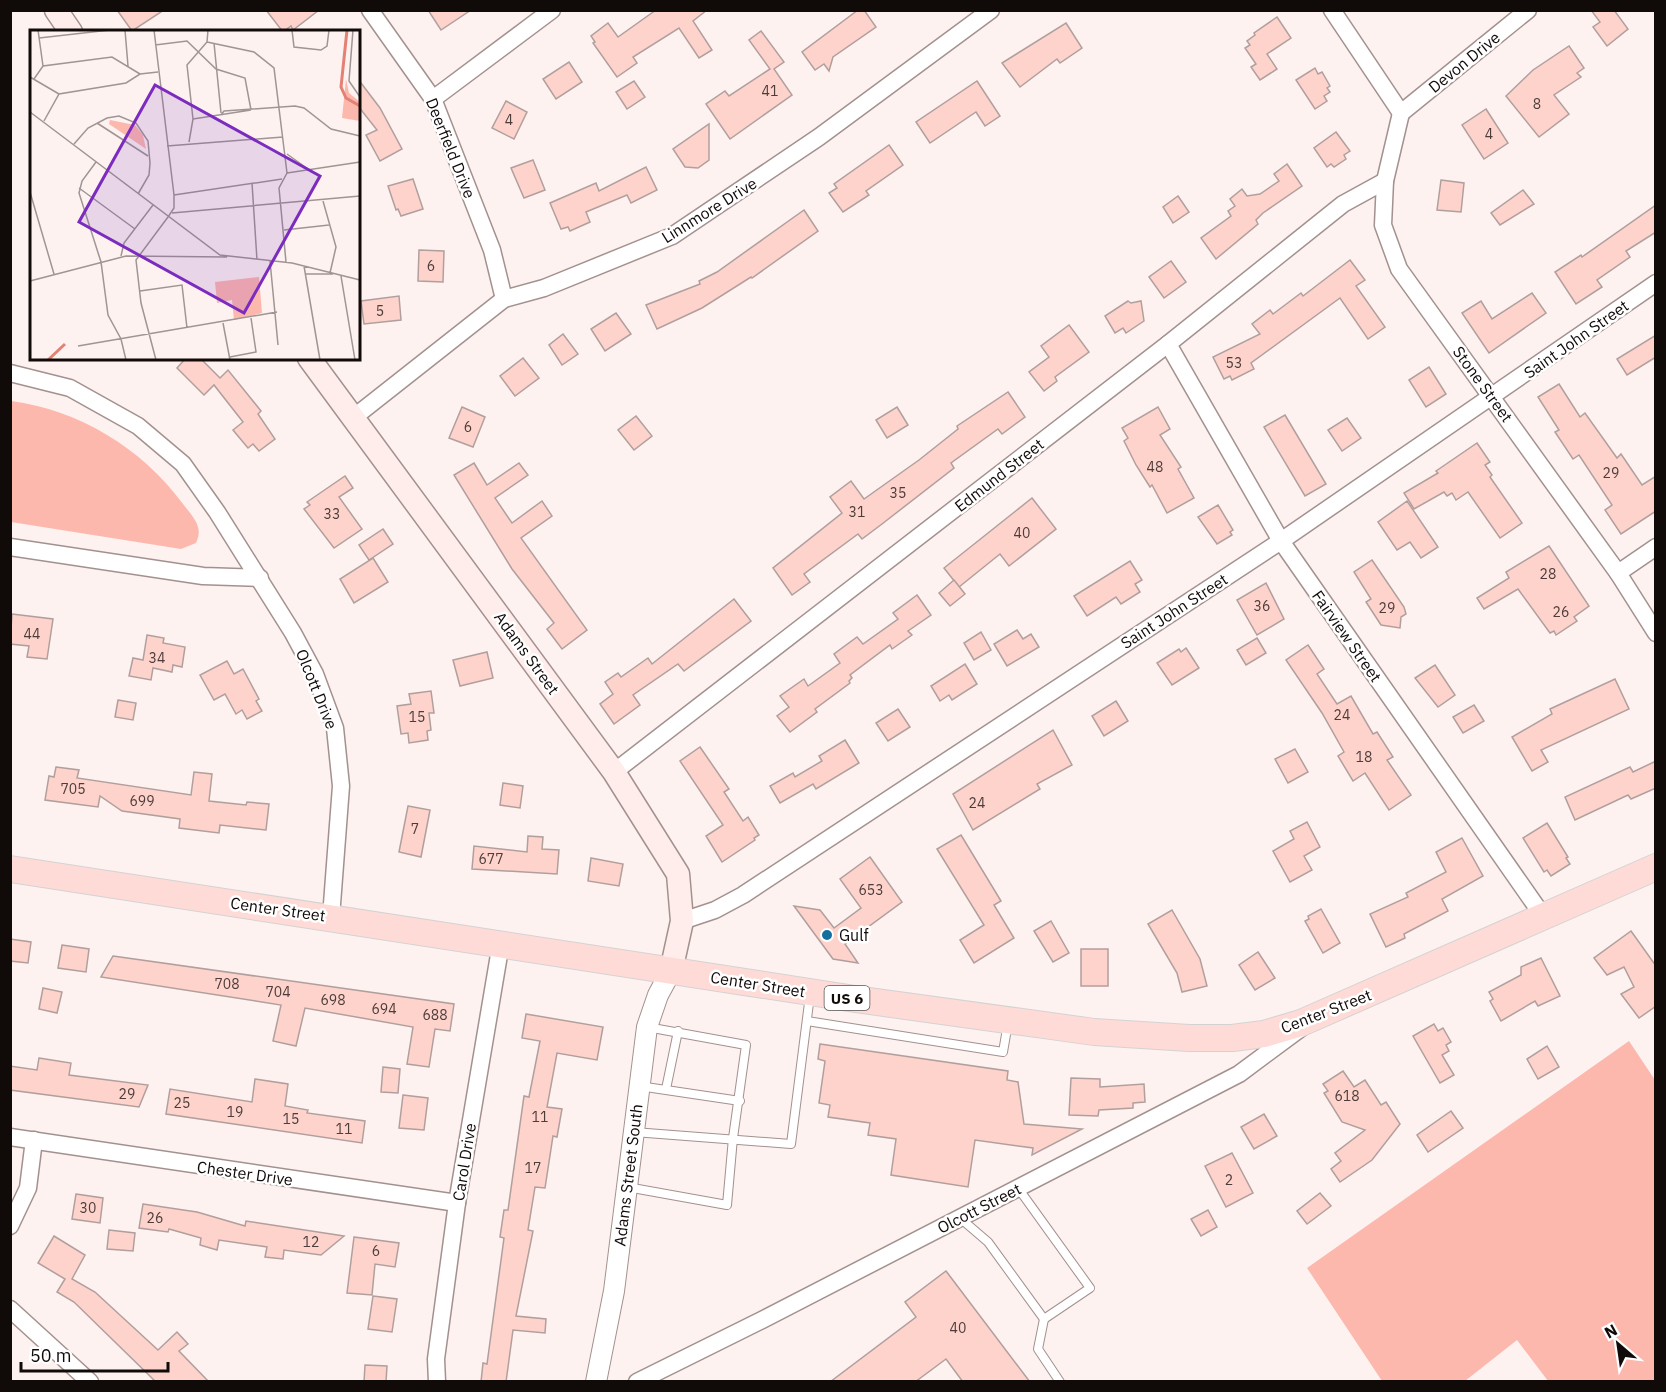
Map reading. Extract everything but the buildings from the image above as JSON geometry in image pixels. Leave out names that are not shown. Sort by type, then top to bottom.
[{"type":"main road","points":[[56,10],[70,30]]},
{"type":"main road","name":"Adams Street","points":[[310,360],[614,772],[678,874],[682,921],[671,971]]},
{"type":"main road","name":"Center Street","points":[[10,869],[811,992],[1094,1032],[1195,1038],[1254,1036],[1311,1020],[1543,916],[1653,872]]},
{"type":"street","name":"Deerfield Drive","points":[[370,10],[434,99],[492,250],[504,299]]},
{"type":"street","points":[[434,99],[552,10]]},
{"type":"street","name":"Linnmore Drive","points":[[353,418],[504,299],[544,288],[672,236],[819,137],[991,10]]},
{"type":"street","points":[[1332,10],[1401,113]]},
{"type":"street","name":"Devon Drive","points":[[1401,113],[1528,10]]},
{"type":"street","name":"Stone Street","points":[[1401,113],[1385,181],[1383,225],[1399,270],[1618,573],[1656,633]]},
{"type":"street","name":"Edmund Street","points":[[614,772],[1168,344],[1343,204],[1385,181]]},
{"type":"street","name":"Saint John Street","points":[[682,921],[715,910],[743,895],[1281,541],[1656,283]]},
{"type":"street","name":"Fairview Street","points":[[1168,344],[1281,541],[1543,916]]},
{"type":"street","name":"Olcott Drive","points":[[10,373],[70,388],[138,426],[183,464],[260,578],[315,674],[335,728],[341,786],[331,917]]},
{"type":"street","points":[[10,547],[203,576],[260,578]]},
{"type":"street","points":[[1618,573],[1656,547]]},
{"type":"street","name":"Carol Drive","points":[[437,1382],[436,1359],[457,1203],[501,943]]},
{"type":"street","name":"Adams Street South","points":[[596,1382],[614,1291],[647,1027],[658,995],[671,971]]},
{"type":"street","name":"Olcott Street","points":[[637,1382],[1239,1074],[1311,1020]]},
{"type":"street","name":"Chester Drive","points":[[10,1137],[457,1203]]},
{"type":"street","points":[[10,1226],[28,1188],[34,1140]]},
{"type":"street","points":[[10,1309],[90,1382]]},
{"type":"lane","points":[[633,1132],[791,1144],[811,992]]},
{"type":"lane","points":[[807,1021],[1003,1052],[1009,1020]]},
{"type":"lane","points":[[626,1186],[727,1205],[733,1138],[740,1101],[746,1045],[647,1027]]},
{"type":"lane","points":[[666,1089],[678,1031]]},
{"type":"lane","points":[[639,1086],[740,1101]]},
{"type":"lane","points":[[1018,1188],[1090,1288],[1044,1319],[1038,1349],[1060,1382]]},
{"type":"lane","points":[[960,1218],[988,1242],[1044,1319]]},
{"type":"shaded area","points":[[11,401],[61,413],[107,435],[128,449],[167,484],[194,518],[199,532],[196,543],[181,549],[11,522]]},
{"type":"shaded area","points":[[1629,1041],[1655,1080],[1655,1381],[1548,1381],[1517,1340],[1465,1381],[1382,1381],[1307,1268]]},
{"type":"place","name":"Gulf","points":[[827,935]]}]
